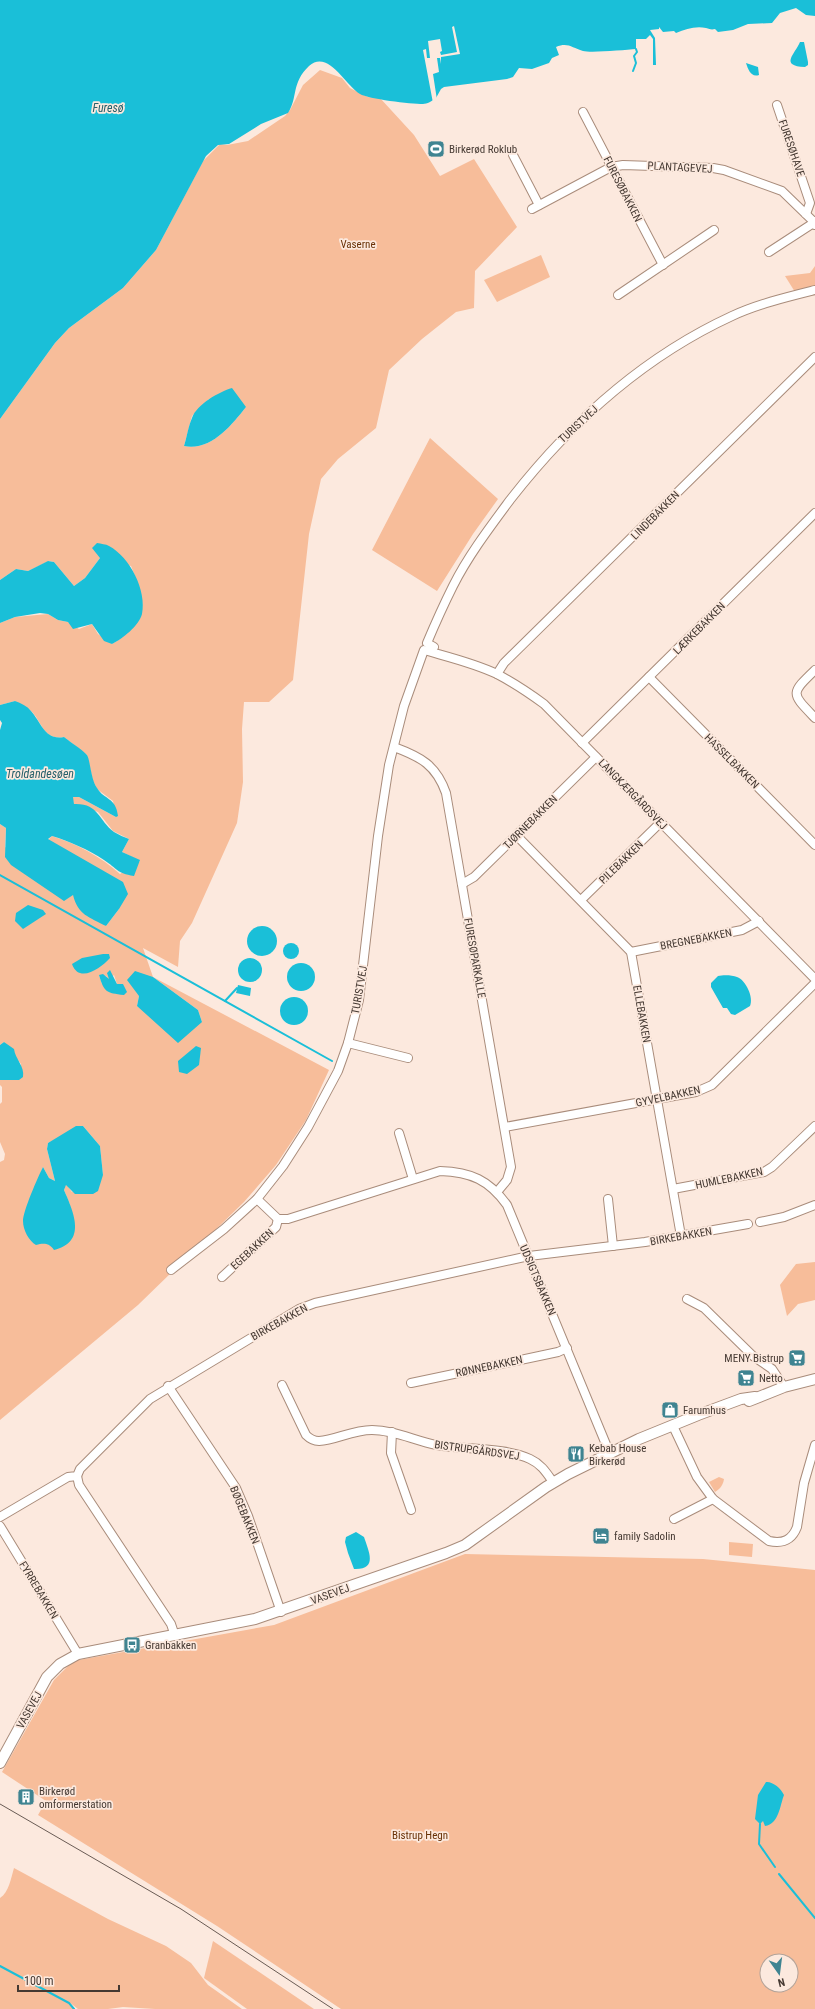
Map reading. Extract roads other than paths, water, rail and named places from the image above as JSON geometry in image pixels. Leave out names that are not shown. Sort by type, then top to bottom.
[{"type":"street","name":"FURESØHAVE","points":[[777,105],[810,203],[806,214]]},
{"type":"street","name":"FURESØBAKKEN","points":[[583,112],[662,265]]},
{"type":"street","name":"PLANTAGEVEJ","points":[[513,155],[535,207],[611,167],[623,165],[713,168],[724,170],[782,191],[815,223],[769,252]]},
{"type":"street","points":[[618,295],[714,230]]},
{"type":"street","name":"TURISTVEJ","points":[[434,647],[427,643],[454,585],[472,555],[526,480],[558,443],[624,382],[664,353],[697,333],[733,316],[767,303],[815,290]]},
{"type":"street","name":"LINDEBAKKEN","points":[[497,674],[504,663],[815,356]]},
{"type":"street","name":"LÆRKEBAKKEN","points":[[582,743],[815,513]]},
{"type":"street","name":"TURISTVEJ","points":[[171,1270],[224,1229],[257,1199],[283,1166],[308,1127],[330,1087],[348,1043],[359,1000],[378,836],[389,765],[404,706],[424,650]]},
{"type":"street","name":"LANGKÆRGÅRDSVEJ","points":[[424,650],[497,674],[526,691],[544,704],[815,979]]},
{"type":"street","points":[[815,670],[798,687],[796,694],[798,701],[815,718]]},
{"type":"street","name":"HASSELBAKKEN","points":[[649,677],[815,845]]},
{"type":"street","name":"FURESØPARKALLE","points":[[394,747],[417,756],[432,767],[441,780],[446,792],[511,1167],[510,1174],[497,1192]]},
{"type":"street","name":"TJØRNEBAKKEN","points":[[462,884],[474,877],[596,757]]},
{"type":"street","name":"PILEBAKKEN","points":[[581,900],[660,823]]},
{"type":"street","points":[[517,836],[631,952]]},
{"type":"street","name":"BREGNEBAKKEN","points":[[631,952],[742,930],[759,922]]},
{"type":"street","name":"ELLEBAKKEN","points":[[631,952],[681,1236]]},
{"type":"street","name":"GYVELBAKKEN","points":[[505,1127],[657,1100],[696,1092],[712,1085],[815,983]]},
{"type":"street","points":[[348,1043],[408,1058]]},
{"type":"street","name":"HUMLEBAKKEN","points":[[673,1189],[757,1175],[764,1172],[772,1167],[815,1126]]},
{"type":"street","points":[[399,1133],[413,1179]]},
{"type":"street","name":"UDSIGTSBAKKEN","points":[[278,1219],[288,1218],[440,1171],[470,1175],[484,1182],[497,1192],[507,1205],[610,1454]]},
{"type":"street","points":[[257,1199],[278,1219]]},
{"type":"street","points":[[608,1199],[613,1246]]},
{"type":"street","points":[[760,1222],[784,1217],[815,1205]]},
{"type":"street","name":"EGEBAKKEN","points":[[222,1277],[276,1227],[278,1219]]},
{"type":"street","name":"BIRKEBAKKEN","points":[[77,1476],[80,1469],[150,1399],[168,1386],[300,1309],[315,1303],[529,1256],[613,1246],[748,1224]]},
{"type":"street","points":[[687,1300],[704,1308],[753,1356],[772,1369],[784,1387]]},
{"type":"street","name":"RØNNEBAKKEN","points":[[411,1383],[558,1352],[567,1348]]},
{"type":"street","name":"VASEVEJ","points":[[0,1763],[47,1677],[60,1664],[78,1654],[175,1636],[281,1612],[465,1546],[553,1482],[639,1439],[684,1422],[716,1414],[742,1405],[755,1397],[784,1387],[815,1379]]},
{"type":"street","name":"BISTRUPGÅRDSVEJ","points":[[282,1385],[306,1435],[311,1440],[318,1441],[352,1432],[372,1430],[392,1432],[438,1445],[500,1452],[528,1458],[540,1464],[553,1482]]},
{"type":"street","name":"BØGEBAKKEN","points":[[168,1386],[236,1488],[248,1516],[281,1612]]},
{"type":"street","points":[[673,1426],[698,1477],[714,1499],[769,1541],[777,1543],[788,1540],[797,1527],[804,1483],[815,1445]]},
{"type":"street","points":[[392,1432],[391,1453],[411,1510]]},
{"type":"street","points":[[0,1517],[68,1477],[77,1476],[80,1485],[171,1624],[175,1636]]},
{"type":"street","points":[[674,1519],[714,1499]]},
{"type":"street","name":"FYRREBAKKEN","points":[[0,1526],[78,1654]]},
{"type":"water","name":"Furesø","points":[[0,0],[815,0],[815,16],[806,15],[796,8],[780,13],[772,23],[748,24],[733,30],[718,32],[715,29],[698,27],[676,33],[674,31],[663,32],[659,27],[659,29],[650,30],[655,38],[656,65],[653,65],[653,39],[650,35],[646,39],[636,39],[636,49],[587,52],[564,45],[556,47],[559,55],[552,58],[549,63],[532,69],[519,68],[513,77],[507,79],[444,87],[441,89],[436,98],[425,104],[390,101],[365,96],[354,90],[330,65],[323,62],[316,62],[303,72],[297,84],[293,102],[288,113],[261,124],[229,144],[218,145],[206,156],[156,250],[123,288],[69,328],[55,343],[0,419]]},
{"type":"water","points":[[800,42],[804,42],[808,62],[808,65],[805,67],[797,66],[791,62],[791,59]]},
{"type":"water","points":[[746,63],[758,67],[759,75],[756,76],[752,74]]},
{"type":"water","points":[[232,388],[246,407],[220,436],[203,445],[194,447],[184,446],[191,421],[203,403],[221,392]]},
{"type":"water","points":[[97,543],[109,546],[124,558],[130,566],[139,585],[142,595],[142,614],[134,627],[125,635],[112,644],[104,641],[92,624],[73,629],[68,622],[58,620],[48,614],[40,613],[15,617],[0,623],[0,580],[16,569],[28,571],[48,561],[54,562],[74,586],[85,578],[100,558],[92,548]]},
{"type":"water","name":"Troldandesøen","points":[[15,701],[29,709],[35,715],[44,730],[52,736],[64,737],[87,755],[95,784],[100,792],[115,805],[118,816],[116,817],[79,797],[73,797],[74,804],[89,806],[114,832],[129,839],[122,852],[140,860],[134,876],[128,875],[120,872],[98,856],[79,846],[52,836],[48,839],[123,882],[128,894],[106,926],[85,915],[75,902],[73,895],[64,901],[11,865],[5,857],[6,828],[0,824],[0,730],[2,723],[0,720],[0,705]]},
{"type":"water","points":[[28,905],[43,910],[46,914],[23,929],[15,921],[16,913]]},
{"type":"water","points":[[262,926],[273,930],[277,941],[273,952],[262,956],[251,952],[247,941],[251,930]]},
{"type":"water","points":[[288,943],[294,943],[299,948],[297,957],[294,959],[288,959],[283,954],[283,948]]},
{"type":"water","points":[[109,954],[110,958],[96,970],[85,974],[75,970],[72,964],[82,958]]},
{"type":"water","points":[[250,958],[259,961],[262,970],[259,979],[250,982],[241,979],[238,970],[241,961]]},
{"type":"water","points":[[301,963],[311,967],[315,977],[311,987],[301,991],[291,987],[287,977],[291,967]]},
{"type":"water","points":[[110,970],[117,984],[123,984],[127,992],[124,995],[109,992],[102,985],[99,975],[103,974],[109,979],[107,973]]},
{"type":"water","points":[[135,971],[153,977],[198,1010],[202,1022],[178,1043],[137,1006],[139,996],[127,980]]},
{"type":"water","points":[[718,976],[735,976],[740,979],[746,985],[750,994],[750,1006],[735,1015],[731,1014],[727,1008],[723,1008],[711,987],[711,983]]},
{"type":"water","points":[[238,985],[251,988],[250,996],[236,993]]},
{"type":"water","points":[[294,997],[304,1001],[308,1011],[304,1021],[294,1025],[284,1021],[280,1011],[284,1001]]},
{"type":"water","points":[[4,1042],[14,1049],[23,1069],[23,1077],[19,1080],[0,1080],[0,1045]]},
{"type":"water","points":[[196,1046],[201,1048],[199,1065],[187,1074],[179,1072],[178,1061]]},
{"type":"water","points":[[76,1126],[83,1126],[100,1146],[103,1175],[98,1191],[93,1194],[75,1194],[66,1185],[64,1190],[74,1217],[74,1234],[71,1240],[64,1246],[54,1250],[48,1245],[36,1245],[31,1241],[24,1228],[23,1221],[25,1210],[43,1167],[49,1178],[55,1181],[47,1149],[48,1143]]},
{"type":"water","points":[[356,1532],[364,1537],[370,1559],[366,1567],[362,1569],[354,1569],[345,1542],[346,1537]]},
{"type":"water","points":[[766,1782],[776,1786],[784,1795],[776,1818],[770,1825],[765,1826],[763,1821],[760,1824],[755,1819],[758,1795]]},
{"type":"waterway","points":[[633,71],[636,63],[634,56],[637,52],[636,49]]},
{"type":"waterway","points":[[0,875],[332,1061]]},
{"type":"waterway","points":[[225,1001],[237,988]]},
{"type":"waterway","points":[[760,1824],[759,1844],[775,1867]]},
{"type":"waterway","points":[[779,1874],[815,1918]]},
{"type":"waterway","points":[[0,1966],[69,2003],[74,2009]]},
{"type":"tram line","points":[[0,1804],[181,1909],[333,2009]]},
{"type":"place","name":"Birkerød Roklub","points":[[436,149]]},
{"type":"place","name":"MENY Bistrup","points":[[797,1358]]},
{"type":"place","name":"Netto","points":[[746,1378]]},
{"type":"place","name":"Farumhus","points":[[670,1410]]},
{"type":"place","name":"Kebab House Birkerød","points":[[576,1454]]},
{"type":"place","name":"family Sadolin","points":[[601,1536]]},
{"type":"place","name":"Granbakken","points":[[132,1645]]},
{"type":"place","name":"Birkerød omformerstation","points":[[26,1797]]},
{"type":"park label","name":"Vaserne","points":[[358,244]]},
{"type":"park label","name":"Bistrup Hegn","points":[[420,1835]]}]
